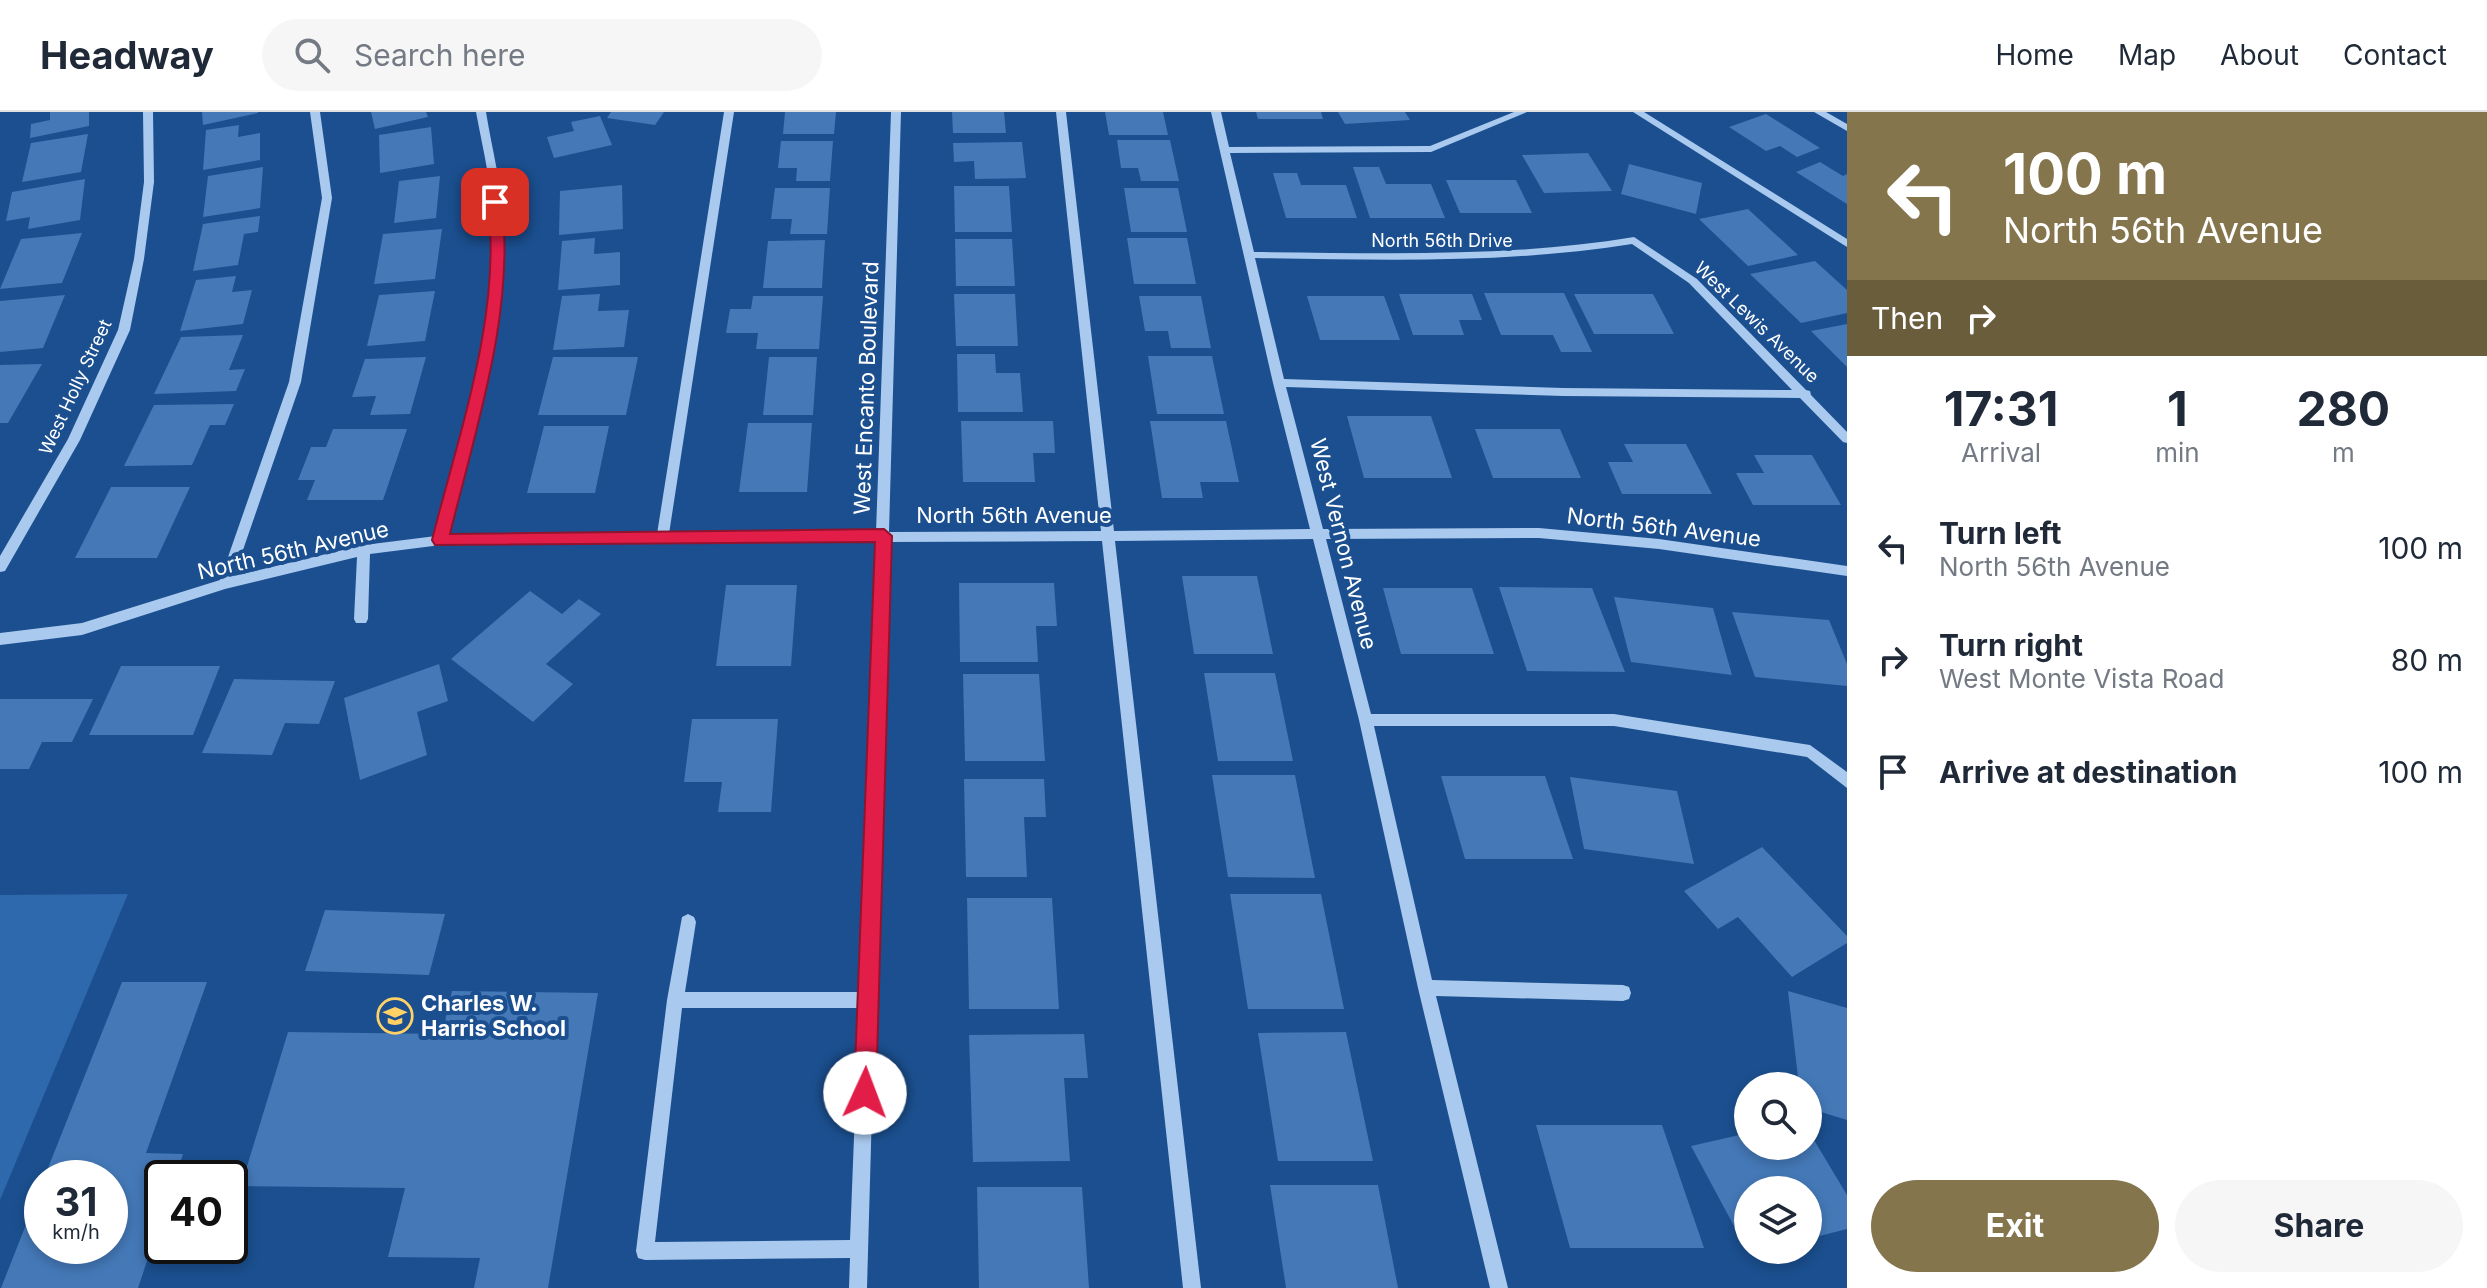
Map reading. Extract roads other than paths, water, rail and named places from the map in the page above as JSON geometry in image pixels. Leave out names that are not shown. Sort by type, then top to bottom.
[{"type":"street","name":"West Holly Street","points":[[0,567],[74,440],[124,330],[139,259],[149,182],[148,112]]},
{"type":"street","points":[[225,584],[295,382],[327,198],[315,112]]},
{"type":"street","points":[[441,540],[470,428],[495,294],[498,225],[481,112]]},
{"type":"street","points":[[662,539],[729,112]]},
{"type":"street","name":"West Encanto Boulevard","points":[[858,1288],[896,112]]},
{"type":"street","points":[[1061,112],[1192,1288]]},
{"type":"street","name":"West Vernon Avenue","points":[[1216,112],[1279,383],[1366,720],[1426,988],[1499,1288]]},
{"type":"street","points":[[1224,150],[1431,149],[1522,112]]},
{"type":"street","points":[[1638,112],[1847,244]]},
{"type":"street","points":[[1819,112],[1847,128]]},
{"type":"street","name":"North 56th Drive","points":[[1249,255],[1524,256],[1574,252],[1634,240]]},
{"type":"street","name":"West Lewis Avenue","points":[[1634,240],[1693,281],[1847,439]]},
{"type":"street","points":[[1279,383],[1563,392],[1806,394]]},
{"type":"street","name":"North 56th Avenue","points":[[0,639],[82,629],[225,584],[364,550],[441,540],[1539,533],[1659,544],[1847,571]]},
{"type":"street","points":[[361,619],[364,550]]},
{"type":"street","points":[[1366,720],[1614,720],[1810,751],[1847,781]]},
{"type":"street","points":[[688,922],[675,1000],[645,1251],[859,1249]]},
{"type":"street","points":[[1426,988],[1623,993]]},
{"type":"street","points":[[675,1000],[868,1000]]},
{"type":"place","name":"Charles W. Harris School","points":[[395,1016]]}]
